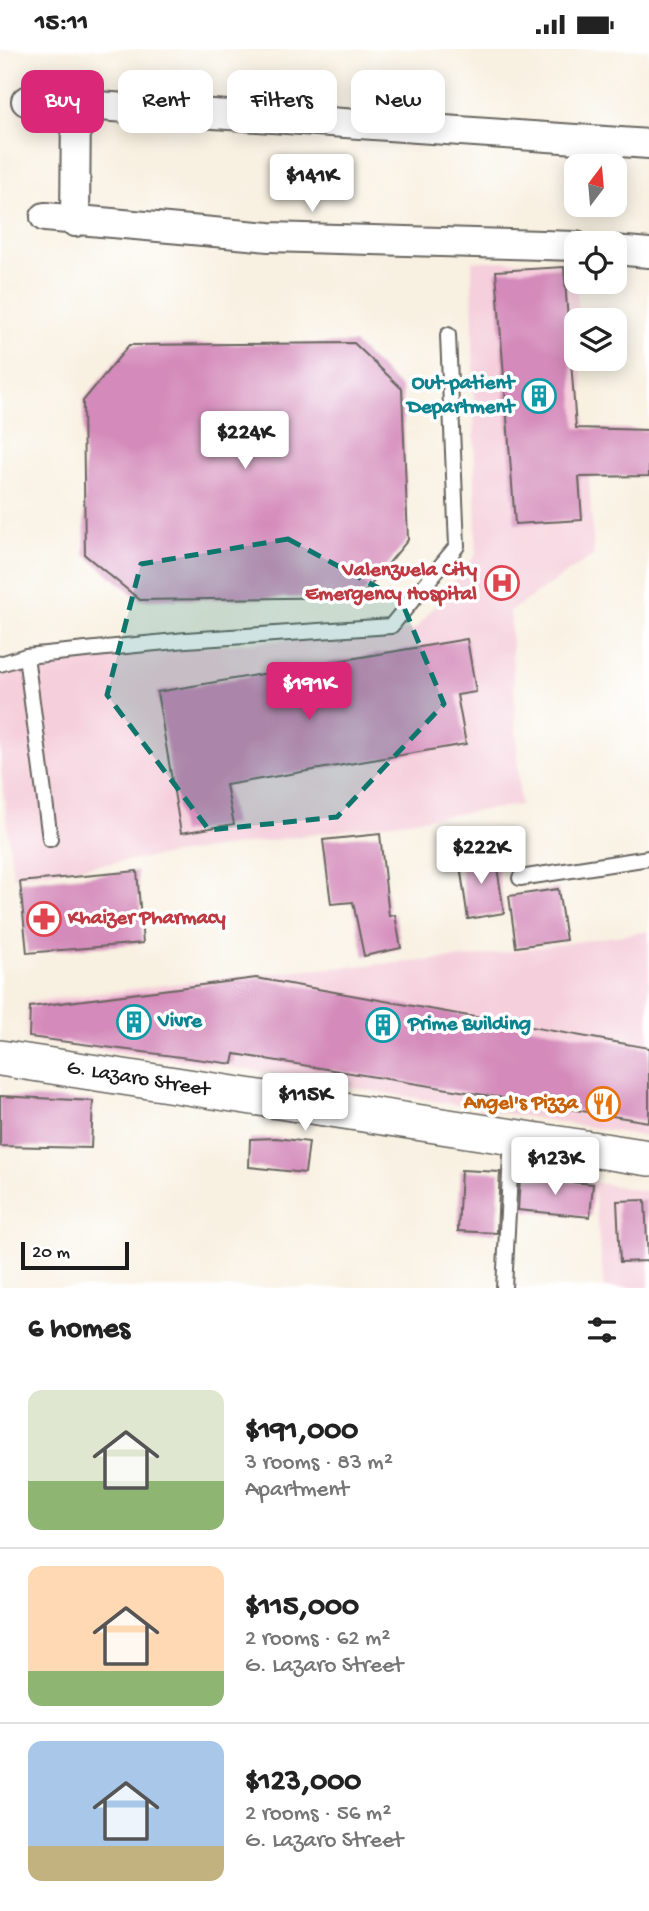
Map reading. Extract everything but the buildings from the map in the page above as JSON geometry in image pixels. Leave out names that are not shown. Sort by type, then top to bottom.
[{"type":"street","points":[[104,108],[649,144]]},
{"type":"street","points":[[75,222],[76,133]]},
{"type":"street","points":[[45,217],[75,222],[269,237],[564,246]]},
{"type":"street","points":[[627,251],[649,253]]},
{"type":"street","name":"G. Lazaro Street","points":[[0,1058],[649,1158]]},
{"type":"lane","points":[[0,664],[26,656],[186,640],[391,626],[457,546],[448,335]]},
{"type":"lane","points":[[26,656],[50,839]]},
{"type":"lane","points":[[520,878],[649,858]]},
{"type":"lane","points":[[505,1288],[512,1136]]},
{"type":"highlighted area","points":[[288,539],[401,600],[444,704],[337,817],[209,830],[107,695],[141,564]]},
{"type":"shaded area","name":"Valenzuela City Emergency Hospital","points":[[472,261],[564,262],[564,294],[577,294],[578,308],[564,308],[564,371],[582,371],[594,555],[510,611],[520,805],[13,877],[0,763],[0,673],[8,663],[416,629],[476,554]]},
{"type":"shaded area","points":[[649,931],[649,1137],[243,1069],[26,1040],[27,1002],[244,975],[472,957]]},
{"type":"shaded area","points":[[593,1182],[649,1192],[649,1288],[604,1288]]},
{"type":"place","name":"Out-patient Department","points":[[539,396]]},
{"type":"place","name":"Valenzuela City Emergency Hospital","points":[[502,583]]},
{"type":"place","name":"Khaizer Pharmacy","points":[[44,919]]},
{"type":"place","name":"Vivre","points":[[134,1022]]},
{"type":"place","name":"Prime Building","points":[[383,1025]]},
{"type":"place","name":"Angel's Pizza","points":[[603,1104]]}]
